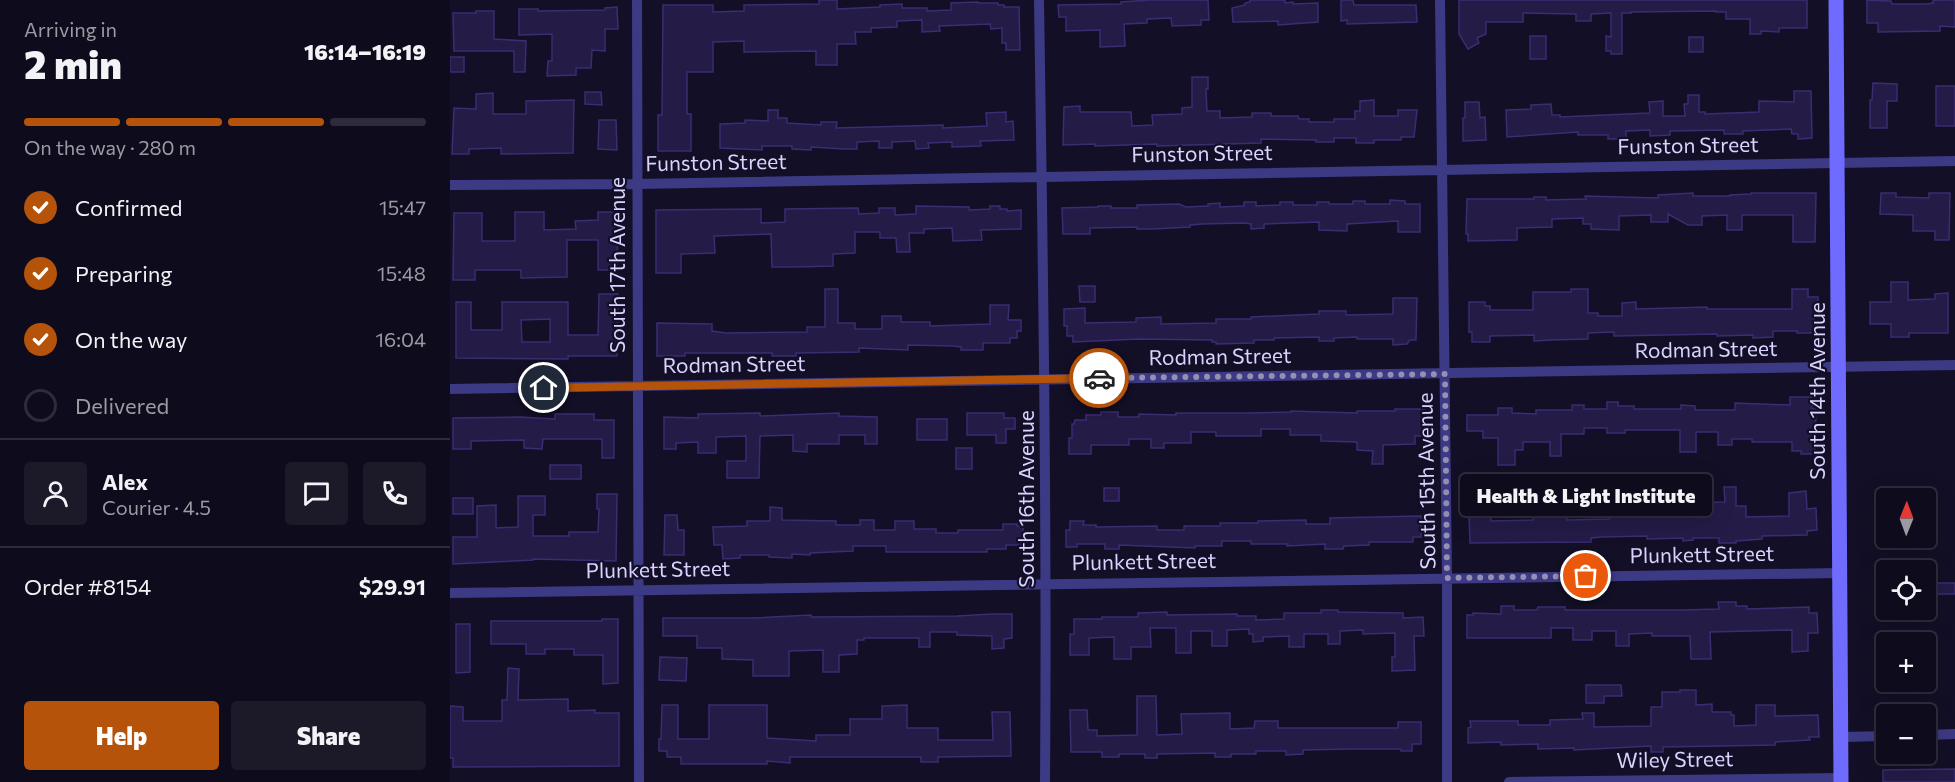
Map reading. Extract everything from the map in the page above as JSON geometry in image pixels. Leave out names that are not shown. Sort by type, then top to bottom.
[{"type":"street","name":"South 17th Avenue","points":[[637,0],[639,782]]},
{"type":"street","name":"South 16th Avenue","points":[[1039,0],[1047,583],[1045,782]]},
{"type":"street","name":"South 15th Avenue","points":[[1440,0],[1447,578],[1447,782]]},
{"type":"street","name":"South 14th Avenue","points":[[1836,0],[1841,780]]},
{"type":"street","name":"Funston Street","points":[[450,186],[1955,161]]},
{"type":"street","name":"Rodman Street","points":[[450,389],[1955,365]]},
{"type":"street","name":"Plunkett Street","points":[[450,593],[1839,573]]},
{"type":"street","points":[[1936,735],[1955,734]]},
{"type":"street","points":[[1841,736],[1876,736]]},
{"type":"street","name":"Wiley Street","points":[[1509,782],[1841,780]]},
{"type":"building","points":[[819,0],[837,0],[837,9],[902,4],[902,8],[927,8],[927,11],[951,10],[951,3],[978,2],[998,3],[1004,7],[1019,7],[1020,50],[1006,50],[1006,43],[1002,43],[1002,28],[991,29],[990,24],[939,26],[940,31],[922,32],[922,20],[897,21],[897,27],[871,28],[871,32],[855,32],[856,44],[837,44],[837,65],[816,65],[816,51],[744,52],[744,41],[713,42],[713,72],[687,72],[687,114],[691,114],[691,151],[658,151],[658,115],[662,115],[663,5],[713,5],[713,12],[744,11],[744,5],[819,4]]},
{"type":"building","points":[[1208,0],[1209,20],[1201,20],[1201,25],[1172,26],[1171,18],[1147,19],[1147,23],[1124,24],[1125,46],[1100,47],[1100,30],[1066,31],[1066,17],[1059,17],[1058,5],[1121,4],[1121,2]]},
{"type":"building","points":[[1250,0],[1285,0],[1285,3],[1293,2],[1293,4],[1318,3],[1318,22],[1278,25],[1278,21],[1233,22],[1232,8],[1245,5]]},
{"type":"building","points":[[1341,0],[1353,0],[1354,5],[1416,5],[1417,22],[1347,24],[1347,20],[1341,21]]},
{"type":"building","points":[[1459,0],[1807,0],[1807,28],[1779,28],[1779,32],[1761,31],[1761,34],[1750,34],[1750,19],[1726,19],[1726,12],[1622,13],[1622,54],[1611,54],[1611,51],[1606,51],[1606,36],[1611,37],[1611,13],[1591,14],[1591,21],[1576,21],[1576,14],[1523,13],[1523,22],[1486,22],[1486,34],[1477,38],[1479,43],[1468,49],[1459,34]]},
{"type":"building","points":[[1867,0],[1891,1],[1892,4],[1927,4],[1936,0],[1955,0],[1955,27],[1940,26],[1940,31],[1878,32],[1878,23],[1867,23]]},
{"type":"building","points":[[617,7],[618,29],[605,29],[605,51],[592,50],[591,68],[576,68],[576,75],[547,76],[548,61],[552,61],[552,34],[519,35],[519,9],[605,10],[605,8]]},
{"type":"building","points":[[476,11],[494,11],[494,39],[526,41],[525,72],[514,72],[514,51],[454,51],[453,13],[476,13]]},
{"type":"building","points":[[1530,36],[1546,36],[1546,59],[1530,59]]},
{"type":"building","points":[[1689,37],[1703,37],[1703,52],[1689,52]]},
{"type":"building","points":[[450,57],[464,57],[464,72],[450,72]]},
{"type":"building","points":[[1192,77],[1208,77],[1207,111],[1220,111],[1220,118],[1252,117],[1252,113],[1271,113],[1271,116],[1298,116],[1299,119],[1309,119],[1309,122],[1334,122],[1334,119],[1355,119],[1355,111],[1360,111],[1360,101],[1374,100],[1374,116],[1398,116],[1398,110],[1417,110],[1414,137],[1401,137],[1401,140],[1374,140],[1374,143],[1356,143],[1356,138],[1334,138],[1334,142],[1261,139],[1261,143],[1157,146],[1157,144],[1063,145],[1064,107],[1080,106],[1080,112],[1131,112],[1132,126],[1153,125],[1152,115],[1182,114],[1182,108],[1192,107]]},
{"type":"building","points":[[1873,83],[1897,84],[1897,101],[1887,101],[1887,128],[1870,128],[1870,100],[1872,100]]},
{"type":"building","points":[[1936,86],[1955,86],[1955,126],[1936,126]]},
{"type":"building","points":[[1794,91],[1811,91],[1812,138],[1798,139],[1798,134],[1792,134],[1791,129],[1743,131],[1743,134],[1724,134],[1724,130],[1670,131],[1670,135],[1650,136],[1650,130],[1626,131],[1626,139],[1608,139],[1608,135],[1578,135],[1578,132],[1507,137],[1506,110],[1531,109],[1531,105],[1551,104],[1552,115],[1560,115],[1560,117],[1650,113],[1649,102],[1663,101],[1663,116],[1685,116],[1684,104],[1688,104],[1688,95],[1699,95],[1699,112],[1705,112],[1705,114],[1759,112],[1759,101],[1794,102]]},
{"type":"building","points":[[585,92],[601,92],[602,105],[585,104]]},
{"type":"building","points":[[493,93],[493,114],[526,114],[526,101],[574,100],[573,153],[501,154],[501,148],[469,149],[469,154],[452,154],[454,108],[476,109],[476,94]]},
{"type":"building","points":[[1465,102],[1479,102],[1480,118],[1485,117],[1486,140],[1463,141]]},
{"type":"building","points":[[768,110],[778,110],[778,118],[787,118],[787,123],[821,125],[821,122],[837,122],[836,128],[987,126],[986,113],[1006,112],[1006,122],[1013,121],[1014,140],[980,141],[981,146],[952,147],[952,142],[928,143],[929,148],[916,149],[915,141],[892,142],[892,148],[879,148],[879,141],[857,142],[857,149],[811,147],[811,150],[792,149],[792,146],[762,146],[762,150],[720,148],[720,124],[745,123],[745,120],[768,121]]},
{"type":"building","points":[[599,120],[616,120],[617,150],[598,149]]},
{"type":"building","points":[[1693,193],[1693,196],[1730,196],[1751,193],[1816,193],[1815,242],[1793,242],[1793,215],[1742,215],[1742,230],[1727,230],[1727,215],[1702,216],[1702,225],[1688,225],[1668,214],[1668,222],[1651,222],[1651,215],[1619,216],[1619,230],[1591,229],[1591,224],[1583,224],[1583,218],[1552,219],[1552,227],[1517,228],[1517,240],[1468,241],[1468,234],[1466,234],[1467,199],[1546,197],[1546,200],[1586,199],[1585,196],[1658,198],[1658,195]]},
{"type":"building","points":[[1881,193],[1896,193],[1896,197],[1929,198],[1929,193],[1950,193],[1949,240],[1935,240],[1935,231],[1913,231],[1913,215],[1880,214]]},
{"type":"building","points":[[1390,200],[1405,201],[1405,204],[1420,204],[1420,232],[1398,232],[1398,221],[1347,224],[1347,231],[1319,230],[1319,222],[1264,224],[1264,228],[1251,229],[1251,224],[1244,223],[1153,229],[1090,228],[1090,234],[1063,234],[1062,208],[1111,206],[1111,208],[1137,208],[1137,205],[1179,204],[1186,207],[1220,203],[1220,207],[1244,206],[1244,202],[1256,202],[1256,206],[1280,205],[1280,202],[1293,202],[1293,205],[1317,205],[1317,202],[1353,204],[1353,201],[1365,201],[1365,204],[1390,204]]},
{"type":"building","points":[[916,206],[969,207],[969,210],[1000,206],[1000,209],[1007,209],[1007,211],[1021,210],[1021,229],[981,230],[982,240],[953,241],[952,228],[924,229],[924,233],[909,233],[910,252],[897,252],[896,238],[880,238],[880,232],[855,232],[855,253],[833,254],[833,266],[795,267],[772,267],[771,234],[714,236],[715,253],[681,254],[681,273],[656,273],[656,210],[761,209],[761,223],[785,222],[785,209],[858,208],[859,214],[879,213],[879,208],[895,208],[895,215],[916,214]]},
{"type":"building","points":[[515,212],[544,212],[544,230],[576,229],[575,221],[598,220],[598,212],[618,212],[617,270],[598,270],[598,240],[567,240],[567,277],[521,278],[521,270],[475,270],[475,280],[453,280],[454,213],[482,213],[482,241],[515,241]]},
{"type":"building","points":[[1891,282],[1908,282],[1908,300],[1935,299],[1935,294],[1948,293],[1948,333],[1909,333],[1909,337],[1891,337],[1891,324],[1870,324],[1870,302],[1891,302]]},
{"type":"building","points":[[1079,286],[1095,286],[1095,302],[1080,302]]},
{"type":"building","points":[[825,289],[838,289],[838,323],[855,323],[855,329],[882,329],[882,316],[901,316],[901,322],[930,322],[930,326],[990,324],[990,305],[1009,305],[1008,320],[1021,320],[1021,331],[1017,331],[1017,338],[1010,338],[1010,343],[983,343],[983,350],[961,350],[961,347],[953,346],[908,345],[908,350],[859,348],[859,352],[796,353],[796,356],[772,356],[772,353],[685,353],[685,356],[657,356],[657,323],[712,324],[712,331],[726,333],[807,332],[807,327],[825,327]]},
{"type":"building","points":[[1571,289],[1588,289],[1588,313],[1598,313],[1598,316],[1622,316],[1622,303],[1636,302],[1636,309],[1707,307],[1707,309],[1792,309],[1792,289],[1808,289],[1808,297],[1818,297],[1818,317],[1814,317],[1814,333],[1773,331],[1773,337],[1753,338],[1753,335],[1717,336],[1717,334],[1614,336],[1614,332],[1588,333],[1588,339],[1534,341],[1534,335],[1490,336],[1490,342],[1472,342],[1472,332],[1469,332],[1469,302],[1485,302],[1485,306],[1490,306],[1490,310],[1533,310],[1533,292],[1571,292]]},
{"type":"building","points":[[599,294],[618,294],[617,356],[568,356],[568,359],[456,358],[456,302],[471,302],[471,330],[502,330],[502,302],[568,302],[568,335],[598,335]],"holes":[[[550,319],[550,342],[522,342],[521,320]]]},
{"type":"building","points":[[1393,298],[1417,298],[1416,340],[1410,340],[1407,344],[1393,345],[1393,339],[1357,339],[1357,337],[1334,338],[1334,341],[1319,341],[1319,337],[1274,338],[1274,340],[1254,340],[1254,343],[1216,344],[1212,340],[1139,339],[1073,342],[1073,336],[1067,336],[1067,326],[1064,326],[1064,309],[1085,308],[1085,323],[1136,322],[1136,318],[1161,317],[1161,324],[1216,323],[1216,319],[1319,314],[1319,311],[1346,311],[1346,315],[1393,314]]},
{"type":"building","points":[[1790,397],[1812,397],[1812,409],[1816,409],[1815,454],[1801,454],[1801,451],[1792,451],[1792,442],[1752,442],[1752,439],[1732,439],[1732,445],[1718,445],[1718,432],[1696,432],[1696,452],[1680,452],[1680,430],[1625,430],[1625,433],[1607,433],[1607,428],[1584,428],[1584,434],[1561,434],[1561,456],[1550,456],[1550,442],[1523,442],[1523,450],[1515,450],[1515,465],[1498,465],[1498,438],[1483,438],[1483,431],[1467,431],[1467,415],[1498,415],[1498,408],[1512,408],[1512,413],[1536,414],[1536,410],[1572,410],[1572,405],[1584,405],[1584,409],[1607,409],[1607,402],[1618,402],[1618,406],[1634,406],[1634,409],[1681,409],[1681,405],[1695,406],[1695,410],[1735,410],[1735,403],[1790,405]]},
{"type":"building","points":[[1395,409],[1425,409],[1426,436],[1415,436],[1415,444],[1383,445],[1383,464],[1372,464],[1373,451],[1357,450],[1357,442],[1321,441],[1321,435],[1290,435],[1290,429],[1261,429],[1261,436],[1216,436],[1216,432],[1191,432],[1191,443],[1164,443],[1164,448],[1151,448],[1151,439],[1129,439],[1129,445],[1091,445],[1091,454],[1069,454],[1069,438],[1072,438],[1072,424],[1075,420],[1086,420],[1086,415],[1101,415],[1101,412],[1118,412],[1118,417],[1139,417],[1139,414],[1291,411],[1357,413],[1357,411],[1395,411]]},
{"type":"building","points":[[760,413],[760,416],[839,413],[839,416],[877,417],[877,444],[865,444],[865,435],[839,435],[839,444],[807,444],[807,452],[793,451],[793,435],[760,436],[759,478],[727,478],[727,461],[746,461],[746,436],[716,437],[716,453],[698,453],[698,442],[676,443],[676,449],[664,449],[664,417],[698,418],[698,414]]},
{"type":"building","points":[[967,413],[1004,413],[1004,418],[1015,418],[1015,429],[1006,429],[1006,443],[996,443],[996,435],[967,435]]},
{"type":"building","points":[[555,414],[594,414],[594,420],[614,420],[614,458],[602,458],[602,439],[543,439],[542,449],[524,448],[524,440],[471,441],[471,449],[453,449],[453,418],[555,419]]},
{"type":"building","points":[[917,419],[947,419],[947,440],[917,440]]},
{"type":"building","points":[[956,448],[972,448],[972,469],[956,469]]},
{"type":"building","points":[[550,465],[581,465],[581,479],[550,479]]},
{"type":"building","points":[[1724,487],[1736,487],[1736,506],[1746,506],[1746,517],[1789,516],[1789,493],[1806,491],[1807,509],[1816,508],[1817,530],[1807,531],[1807,535],[1762,536],[1762,539],[1736,541],[1736,543],[1719,543],[1719,538],[1693,538],[1693,540],[1683,541],[1683,538],[1647,539],[1647,536],[1591,538],[1591,542],[1470,543],[1469,515],[1491,515],[1491,521],[1533,520],[1533,513],[1564,512],[1567,520],[1609,519],[1615,516],[1614,498],[1627,497],[1627,503],[1639,502],[1639,508],[1687,507],[1686,503],[1725,502]]},
{"type":"building","points":[[1104,488],[1119,488],[1119,501],[1104,501]]},
{"type":"building","points":[[597,494],[617,494],[616,561],[533,559],[453,564],[453,537],[477,537],[477,506],[496,505],[496,528],[518,527],[518,496],[545,496],[545,515],[533,515],[533,536],[569,536],[569,532],[598,532]]},
{"type":"building","points":[[453,498],[473,498],[473,514],[453,514]]},
{"type":"building","points":[[770,507],[782,508],[782,520],[836,521],[836,525],[860,525],[860,520],[874,520],[874,530],[895,530],[895,521],[914,521],[914,529],[936,529],[936,533],[958,533],[958,530],[1003,530],[1003,524],[1017,524],[1017,526],[1023,526],[1023,545],[1006,545],[1006,549],[987,549],[987,552],[886,552],[886,546],[853,546],[853,551],[810,553],[810,555],[792,554],[792,558],[740,555],[740,558],[723,559],[722,545],[714,545],[713,527],[747,526],[747,521],[770,521]]},
{"type":"building","points":[[665,515],[677,515],[678,530],[684,530],[684,555],[664,555]]},
{"type":"building","points":[[1421,516],[1421,537],[1413,537],[1413,542],[1369,542],[1369,545],[1344,546],[1343,549],[1325,549],[1325,544],[1287,546],[1288,544],[1251,544],[1251,541],[1222,541],[1222,546],[1195,546],[1195,548],[1119,545],[1119,549],[1105,549],[1105,544],[1077,544],[1077,547],[1066,547],[1066,530],[1070,530],[1070,521],[1084,521],[1083,525],[1096,525],[1096,527],[1157,526],[1157,530],[1184,530],[1184,526],[1220,526],[1220,523],[1306,520],[1306,524],[1330,524],[1330,518]]},
{"type":"building","points":[[1936,583],[1955,583],[1955,594],[1936,594]]},
{"type":"building","points":[[1718,602],[1736,602],[1736,606],[1747,606],[1747,609],[1809,607],[1809,613],[1817,613],[1818,633],[1808,633],[1808,651],[1792,652],[1792,630],[1710,632],[1711,659],[1691,659],[1690,636],[1629,634],[1629,646],[1616,646],[1616,631],[1592,631],[1592,640],[1573,640],[1573,628],[1551,628],[1551,638],[1467,638],[1467,615],[1473,615],[1473,613],[1501,614],[1501,606],[1514,606],[1514,610],[1565,607],[1565,610],[1683,610],[1719,609]]},
{"type":"building","points":[[1321,610],[1403,613],[1403,618],[1423,617],[1424,636],[1414,636],[1415,670],[1392,671],[1392,657],[1395,657],[1395,633],[1363,634],[1363,630],[1340,631],[1340,644],[1328,644],[1328,634],[1304,634],[1304,647],[1289,647],[1289,636],[1263,637],[1263,641],[1253,642],[1253,634],[1249,634],[1249,629],[1227,630],[1227,646],[1212,646],[1212,631],[1191,631],[1191,653],[1176,653],[1176,628],[1150,628],[1151,647],[1131,647],[1131,659],[1114,659],[1114,637],[1089,638],[1089,655],[1070,655],[1070,634],[1074,634],[1074,619],[1138,617],[1138,613],[1167,612],[1167,615],[1237,614],[1237,616],[1256,616],[1256,620],[1284,619],[1284,613],[1321,613]]},
{"type":"building","points":[[1012,614],[1012,638],[1004,639],[1004,648],[992,649],[992,636],[957,635],[957,632],[930,632],[930,647],[919,647],[919,638],[864,638],[864,640],[857,640],[857,654],[839,655],[839,672],[823,672],[823,650],[789,651],[789,676],[753,676],[753,660],[722,659],[722,648],[697,648],[697,636],[663,636],[663,618]]},
{"type":"building","points":[[602,619],[618,619],[618,683],[603,684],[603,655],[574,655],[574,649],[545,649],[545,654],[526,654],[526,644],[491,644],[491,621],[602,621]]},
{"type":"building","points":[[456,624],[470,624],[470,672],[456,673]]},
{"type":"building","points":[[660,657],[687,658],[686,681],[659,680]]},
{"type":"building","points":[[508,668],[519,669],[518,700],[568,699],[568,711],[595,710],[595,713],[619,713],[619,766],[453,767],[453,758],[450,758],[450,706],[463,707],[463,721],[502,721],[502,700],[507,700]]},
{"type":"building","points":[[1586,685],[1621,685],[1622,696],[1604,696],[1604,703],[1586,703]]},
{"type":"building","points":[[1680,690],[1696,690],[1696,705],[1712,704],[1712,712],[1731,712],[1731,715],[1734,715],[1734,726],[1756,725],[1756,705],[1775,705],[1775,716],[1818,715],[1819,737],[1809,737],[1810,740],[1775,742],[1775,745],[1663,747],[1663,752],[1651,752],[1651,746],[1574,750],[1574,748],[1538,749],[1538,744],[1468,743],[1470,721],[1518,721],[1518,725],[1550,725],[1550,720],[1583,719],[1582,713],[1594,713],[1594,727],[1651,726],[1651,707],[1662,707],[1662,692],[1680,692]]},
{"type":"building","points":[[1137,696],[1156,696],[1157,735],[1182,734],[1181,714],[1230,713],[1230,729],[1254,728],[1255,721],[1278,721],[1278,728],[1398,728],[1398,722],[1421,722],[1421,744],[1412,744],[1412,751],[1401,751],[1401,749],[1303,750],[1303,754],[1286,755],[1286,751],[1256,751],[1256,754],[1231,754],[1231,757],[1215,757],[1215,753],[1157,754],[1157,758],[1145,758],[1145,754],[1119,754],[1119,757],[1102,757],[1102,752],[1071,752],[1070,710],[1087,710],[1088,730],[1097,730],[1097,736],[1137,735]]},
{"type":"building","points":[[662,705],[678,705],[678,739],[709,739],[709,705],[767,705],[767,738],[816,741],[816,735],[850,735],[850,719],[882,719],[882,706],[907,705],[907,728],[938,728],[938,740],[993,740],[992,712],[1010,712],[1011,756],[938,757],[938,762],[921,762],[921,757],[790,757],[790,763],[767,761],[767,764],[681,764],[681,757],[667,757],[667,751],[659,751]]},
{"type":"building","points":[[1955,769],[1955,782],[1883,782],[1883,770]]},
{"type":"way so far","points":[[1099,378],[1445,374],[1447,578],[1586,576]]},
{"type":"place","name":"Health & Light Institute","points":[[1586,576]]},
{"type":"route","points":[[544,388],[1099,378]]}]
